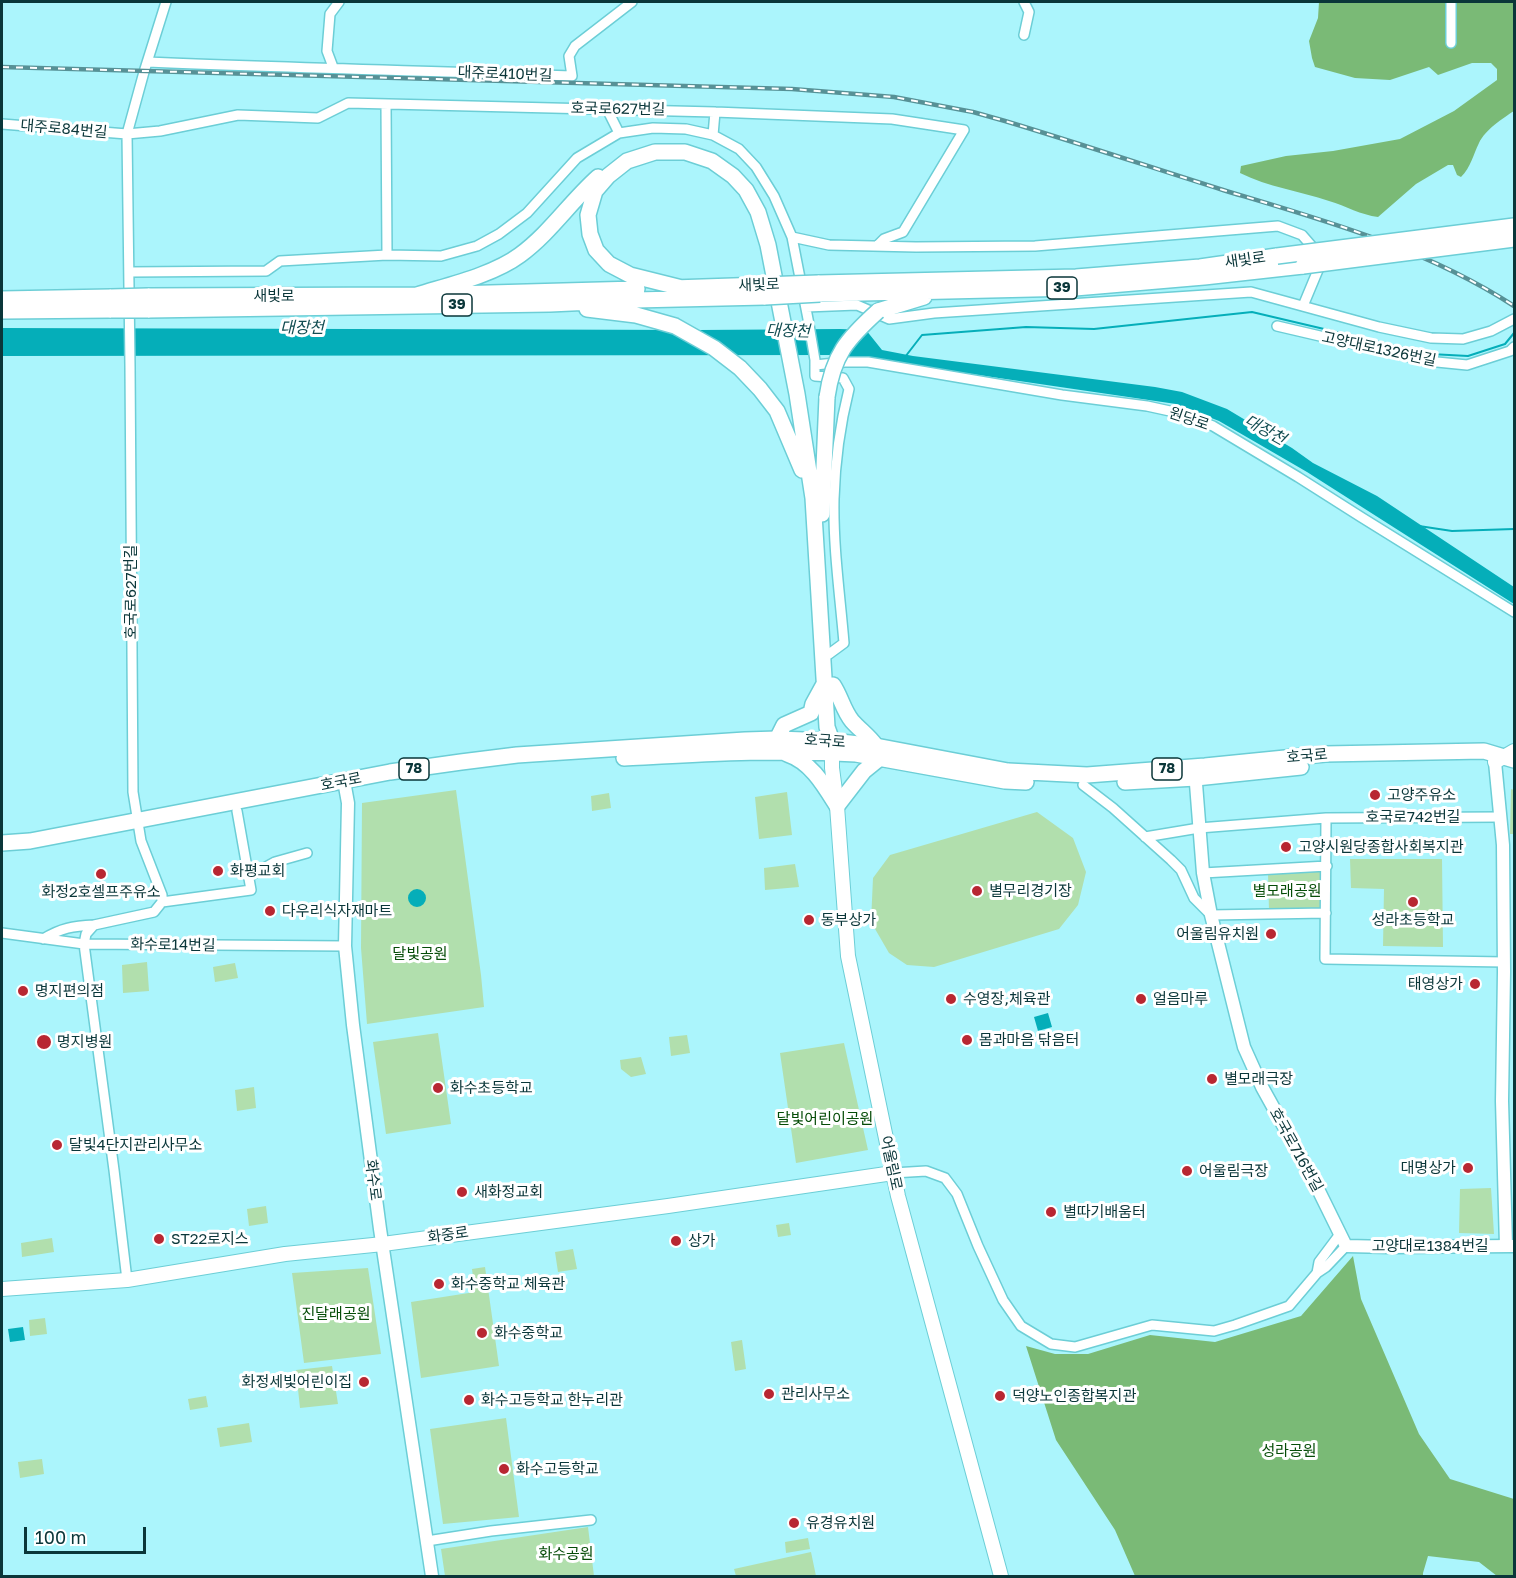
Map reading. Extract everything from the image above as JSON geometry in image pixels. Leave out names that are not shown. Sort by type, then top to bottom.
[{"type":"main road","points":[[417,295],[486,273],[518,256],[548,231],[593,181],[612,164],[633,153],[656,146],[687,147],[715,155],[740,172],[753,188],[763,209],[773,242],[773,297]]},
{"type":"main road","points":[[682,288],[630,275],[609,264],[596,250],[590,234],[588,215],[595,191],[608,176],[627,161],[655,152],[685,152],[712,161],[733,176],[746,190],[758,212],[768,245],[773,297],[800,393],[824,545]]},
{"type":"main road","name":"새빛로","points":[[2,311],[27,305],[111,303],[550,304],[773,297],[819,289],[1076,276],[1200,267],[1515,226]]},
{"type":"main road","name":"새빛로","points":[[819,289],[947,291],[1075,288],[1204,277],[1515,239]]},
{"type":"main road","name":"새빛로","points":[[148,303],[682,288],[773,297]]},
{"type":"main road","points":[[832,746],[827,727],[829,654],[822,508],[829,381],[845,345],[857,330],[878,311],[947,291]]},
{"type":"main road","name":"새빛로","points":[[2,299],[27,305]]},
{"type":"main road","points":[[550,304],[636,315],[675,326],[714,348],[740,368],[777,411],[813,498]]},
{"type":"main road","points":[[800,393],[813,498],[829,685],[840,695],[844,709],[869,736],[878,752],[837,806],[819,778],[807,765],[779,746],[784,725],[811,713],[813,704],[829,685]]},
{"type":"main road","name":"호국로","points":[[2,843],[237,811],[402,770],[517,755],[832,746],[1008,771],[1087,775],[1426,760],[1481,760],[1507,757],[1515,770]]},
{"type":"main road","name":"어울림로","points":[[832,746],[848,956],[893,1173],[1001,1576]]},
{"type":"main road","name":"호국로","points":[[878,752],[1005,781],[1083,785],[1195,772]]},
{"type":"main road","name":"호국로","points":[[2,853],[29,850],[137,825],[345,785]]},
{"type":"main road","name":"화중로","points":[[2,1290],[127,1280],[285,1254],[383,1244],[893,1173]]},
{"type":"street","points":[[166,2],[127,134],[129,272],[266,271],[280,261],[387,255],[441,256],[477,246],[499,234],[527,213],[577,158],[619,133],[652,128],[686,129],[713,135],[739,149],[756,167],[774,196],[792,237],[808,319],[815,376],[843,378],[849,389],[842,415],[834,500],[843,643],[829,654]]},
{"type":"street","points":[[333,67],[327,51],[330,14],[339,2]]},
{"type":"street","name":"대주로410번길","points":[[148,62],[572,76],[569,56],[575,46],[632,2]]},
{"type":"street","points":[[1024,2],[1029,12],[1024,35]]},
{"type":"street","points":[[1451,2],[1451,43]]},
{"type":"street","name":"호국로627번길","points":[[127,134],[160,131],[238,116],[318,118],[348,103],[892,119],[963,129],[903,232],[884,239],[877,246]]},
{"type":"street","points":[[386,105],[387,255]]},
{"type":"street","points":[[607,109],[619,133]]},
{"type":"street","points":[[713,135],[715,112]]},
{"type":"street","name":"대주로84번길","points":[[2,123],[127,134]]},
{"type":"street","points":[[792,237],[829,246],[1035,246],[1278,226],[1302,235],[1315,250],[1318,270],[1303,306]]},
{"type":"street","name":"호국로627번길","points":[[129,272],[133,792],[137,825]]},
{"type":"street","name":"고양대로1326번길","points":[[806,307],[857,305],[890,319],[934,313],[1251,292],[1379,327],[1431,338],[1464,339],[1491,331],[1515,318]]},
{"type":"street","name":"고양대로1326번길","points":[[1277,326],[1427,361],[1467,365],[1510,351],[1515,346]]},
{"type":"street","name":"원당로","points":[[815,363],[868,362],[1179,413],[1213,426],[1515,612]]},
{"type":"street","points":[[1507,757],[1501,817],[1504,962],[1502,1101],[1510,1246]]},
{"type":"street","name":"호국로716번길","points":[[1195,772],[1203,873],[1211,915],[1244,1047],[1262,1088],[1313,1179],[1343,1240]]},
{"type":"street","name":"화수로","points":[[345,785],[348,803],[345,946],[353,1025],[380,1229],[432,1576]]},
{"type":"street","points":[[1083,785],[1172,860],[1181,870],[1194,898],[1211,915],[1326,913]]},
{"type":"street","points":[[162,902],[251,890],[237,811]]},
{"type":"street","name":"호국로742번길","points":[[1326,818],[1501,817]]},
{"type":"street","points":[[1145,837],[1199,828],[1326,818],[1326,959],[1504,962]]},
{"type":"street","points":[[42,939],[66,928],[94,925],[154,912],[162,902],[162,895],[137,825]]},
{"type":"street","points":[[248,877],[275,862],[308,853]]},
{"type":"street","points":[[1203,873],[1327,866]]},
{"type":"street","points":[[94,925],[87,934],[84,944],[127,1280]]},
{"type":"street","name":"화수로14번길","points":[[2,933],[84,944],[345,946]]},
{"type":"street","points":[[893,1173],[926,1171],[945,1178],[957,1194],[978,1246],[1004,1300],[1021,1326],[1051,1344],[1076,1347],[1152,1325],[1214,1332],[1289,1306],[1317,1273],[1326,1267],[1343,1240]]},
{"type":"street","name":"고양대로1384번길","points":[[1343,1240],[1391,1247],[1510,1246]]},
{"type":"street","points":[[427,1541],[591,1520]]},
{"type":"green space","points":[[1319,2],[1514,2],[1514,111],[1485,134],[1472,161],[1461,177],[1457,175],[1453,165],[1448,165],[1416,184],[1378,217],[1262,182],[1240,173],[1241,166],[1286,156],[1333,151],[1400,139],[1454,111],[1497,80],[1497,69],[1491,63],[1472,63],[1438,75],[1429,67],[1390,80],[1355,78],[1315,67],[1309,41],[1318,18]]},
{"type":"green space","points":[[1511,789],[1514,790],[1514,834],[1510,834]]},
{"type":"green space","name":"달빛공원","points":[[456,790],[484,1007],[367,1024],[361,948],[362,803]]},
{"type":"green space","points":[[787,792],[792,835],[759,839],[755,797]]},
{"type":"green space","points":[[609,793],[611,808],[592,811],[591,796]]},
{"type":"green space","points":[[1037,812],[1073,838],[1086,872],[1078,905],[1059,929],[934,967],[907,965],[889,953],[871,922],[873,878],[890,855]]},
{"type":"green space","points":[[1350,859],[1442,859],[1443,947],[1383,946],[1384,889],[1351,888]]},
{"type":"green space","points":[[795,864],[799,887],[765,890],[764,868]]},
{"type":"green space","name":"별모래공원","points":[[1321,871],[1322,909],[1269,910],[1268,874]]},
{"type":"green space","points":[[147,962],[149,991],[123,993],[122,965]]},
{"type":"green space","points":[[235,963],[238,978],[215,982],[213,967]]},
{"type":"green space","points":[[438,1033],[451,1124],[386,1134],[373,1042]]},
{"type":"green space","points":[[687,1035],[690,1053],[671,1056],[669,1037]]},
{"type":"green space","name":"달빛어린이공원","points":[[844,1043],[868,1150],[796,1163],[780,1053]]},
{"type":"green space","points":[[641,1057],[646,1074],[631,1077],[621,1069],[620,1060]]},
{"type":"green space","points":[[254,1087],[256,1108],[237,1111],[235,1090]]},
{"type":"green space","points":[[1491,1188],[1494,1234],[1459,1233],[1460,1189]]},
{"type":"green space","points":[[266,1206],[268,1223],[249,1226],[247,1209]]},
{"type":"green space","points":[[789,1223],[791,1235],[778,1237],[776,1225]]},
{"type":"green space","points":[[52,1238],[54,1252],[22,1257],[21,1243]]},
{"type":"green space","points":[[573,1249],[577,1269],[558,1272],[555,1252]]},
{"type":"green space","name":"성라공원","points":[[1353,1256],[1361,1299],[1419,1434],[1450,1479],[1514,1499],[1514,1576],[1497,1576],[1479,1562],[1428,1556],[1423,1576],[1135,1576],[1115,1530],[1056,1440],[1026,1346],[1055,1354],[1088,1354],[1150,1335],[1215,1342],[1301,1316]]},
{"type":"green space","points":[[485,1267],[499,1366],[421,1378],[411,1302],[475,1292],[472,1269]]},
{"type":"green space","name":"진달래공원","points":[[368,1268],[381,1354],[304,1363],[292,1273]]},
{"type":"green space","points":[[45,1318],[47,1334],[30,1336],[29,1320]]},
{"type":"green space","points":[[742,1340],[746,1369],[735,1371],[731,1342]]},
{"type":"green space","points":[[332,1366],[338,1404],[300,1408],[296,1370]]},
{"type":"green space","points":[[206,1396],[208,1407],[190,1410],[188,1399]]},
{"type":"green space","points":[[506,1418],[519,1517],[443,1524],[430,1429]]},
{"type":"green space","points":[[249,1423],[252,1442],[220,1447],[217,1428]]},
{"type":"green space","points":[[42,1459],[44,1474],[20,1478],[18,1462]]},
{"type":"green space","name":"화수공원","points":[[588,1527],[594,1576],[445,1576],[441,1549]]},
{"type":"green space","points":[[808,1538],[810,1549],[786,1553],[785,1542]]},
{"type":"green space","points":[[811,1552],[816,1576],[736,1576],[734,1569]]},
{"type":"water","name":"대장천","points":[[2,328],[866,330],[882,350],[1155,387],[1182,392],[1227,409],[1313,463],[1377,496],[1514,587],[1514,604],[1307,472],[1219,421],[1176,404],[842,355],[2,356]]},
{"type":"water","points":[[417,889],[423,892],[426,898],[423,904],[417,907],[411,904],[408,898],[411,892]]},
{"type":"water","points":[[1048,1013],[1052,1027],[1038,1031],[1034,1017]]},
{"type":"water","points":[[23,1327],[25,1340],[10,1342],[8,1329]]},
{"type":"waterway","points":[[905,357],[922,335],[1026,327],[1094,329],[1252,312],[1430,354],[1468,356],[1505,344],[1514,333]]},
{"type":"waterway","points":[[1419,526],[1452,531],[1514,529]]},
{"type":"railway","points":[[2,67],[792,89],[894,97],[973,112],[1005,121],[1373,237],[1445,268],[1514,306]]},
{"type":"place","name":"고양주유소","points":[[1375,795]]},
{"type":"place","name":"고양시원당종합사회복지관","points":[[1286,847]]},
{"type":"place","name":"화평교회","points":[[218,871]]},
{"type":"place","name":"화정2호셀프주유소","points":[[101,874]]},
{"type":"place","name":"별무리경기장","points":[[977,891]]},
{"type":"place","name":"성라초등학교","points":[[1413,902]]},
{"type":"place","name":"다우리식자재마트","points":[[270,911]]},
{"type":"place","name":"동부상가","points":[[809,920]]},
{"type":"place","name":"어울림유치원","points":[[1271,934]]},
{"type":"place","name":"태영상가","points":[[1475,984]]},
{"type":"place","name":"명지편의점","points":[[23,991]]},
{"type":"place","name":"수영장,체육관","points":[[951,999]]},
{"type":"place","name":"얼음마루","points":[[1141,999]]},
{"type":"place","name":"몸과마음 닦음터","points":[[967,1040]]},
{"type":"place","name":"명지병원","points":[[44,1042]]},
{"type":"place","name":"별모래극장","points":[[1212,1079]]},
{"type":"place","name":"화수초등학교","points":[[438,1088]]},
{"type":"place","name":"달빛4단지관리사무소","points":[[57,1145]]},
{"type":"place","name":"대명상가","points":[[1468,1168]]},
{"type":"place","name":"어울림극장","points":[[1187,1171]]},
{"type":"place","name":"새화정교회","points":[[462,1192]]},
{"type":"place","name":"별따기배움터","points":[[1051,1212]]},
{"type":"place","name":"ST22로지스","points":[[159,1239]]},
{"type":"place","name":"상가","points":[[676,1241]]},
{"type":"place","name":"화수중학교 체육관","points":[[439,1284]]},
{"type":"place","name":"화수중학교","points":[[482,1333]]},
{"type":"place","name":"화정세빛어린이집","points":[[364,1382]]},
{"type":"place","name":"관리사무소","points":[[769,1394]]},
{"type":"place","name":"덕양노인종합복지관","points":[[1000,1396]]},
{"type":"place","name":"화수고등학교 한누리관","points":[[469,1400]]},
{"type":"place","name":"화수고등학교","points":[[504,1469]]},
{"type":"place","name":"유경유치원","points":[[794,1523]]}]
